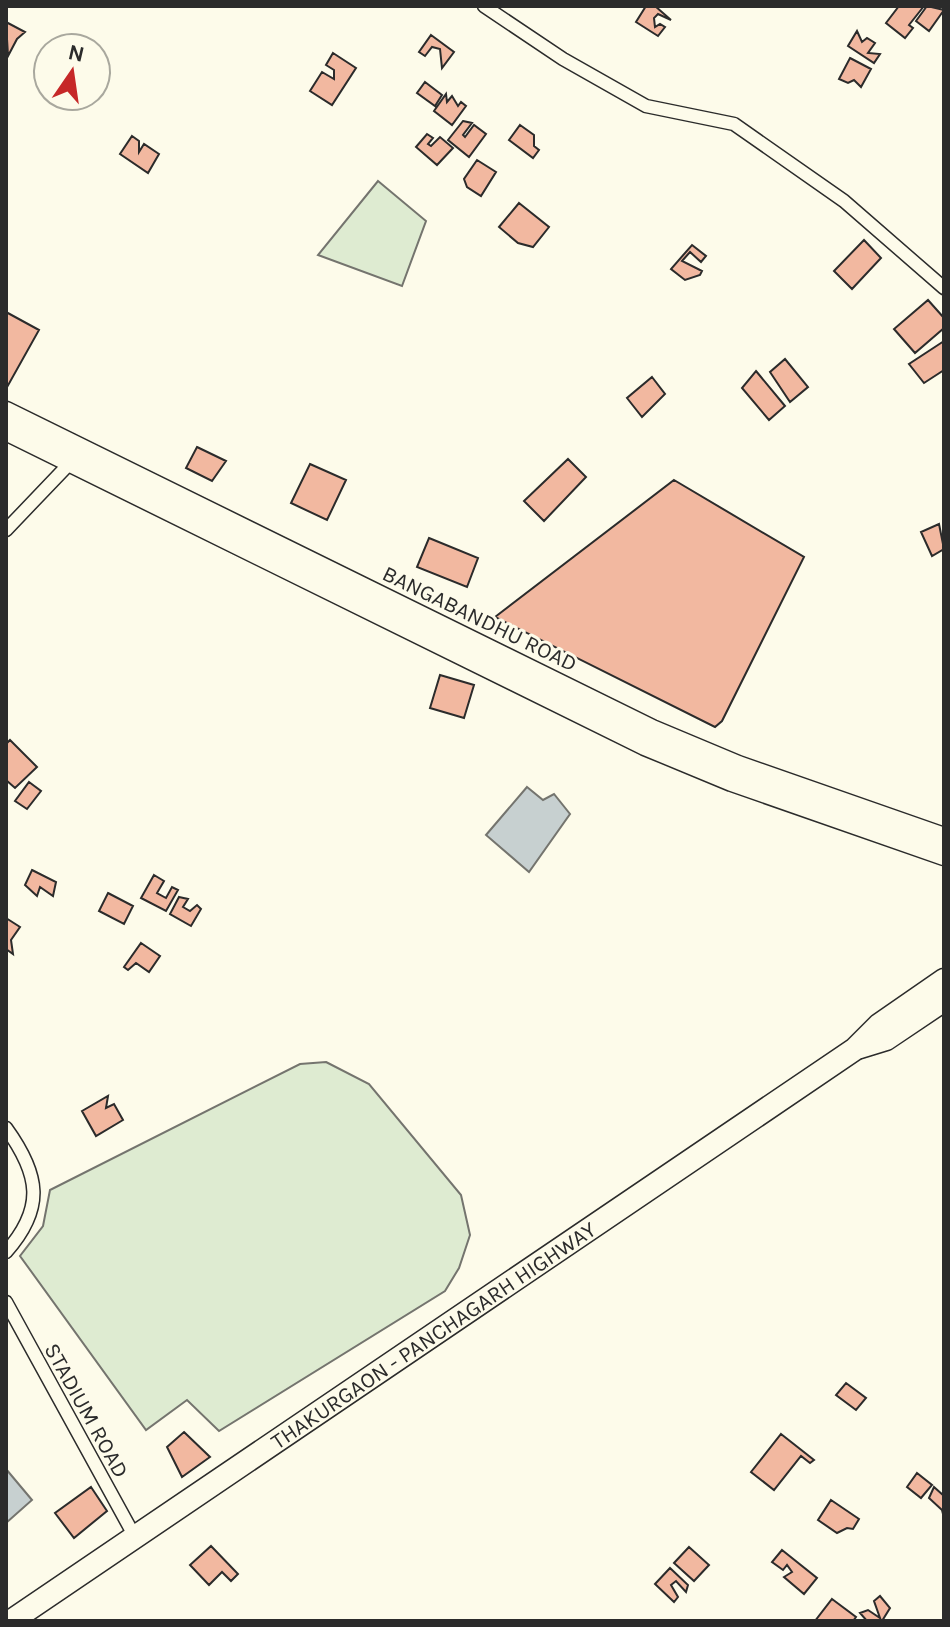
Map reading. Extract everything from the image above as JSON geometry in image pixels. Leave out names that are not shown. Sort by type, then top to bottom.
[{"type":"highway","name":"THAKURGAON - PANCHAGARH HIGHWAY","points":[[11,1621],[855,1049],[879,1025],[944,980]]},
{"type":"highway","name":"THAKURGAON - PANCHAGARH HIGHWAY","points":[[855,1049],[886,1039],[944,1000]]},
{"type":"main road","name":"BANGABANDHU ROAD","points":[[6,412],[652,730],[738,766],[944,838]]},
{"type":"main road","name":"BANGABANDHU ROAD","points":[[6,430],[645,745],[732,781],[944,855]]},
{"type":"street","points":[[484,6],[563,59],[646,106],[734,124],[844,201],[944,288]]},
{"type":"street","points":[[6,530],[71,462]]},
{"type":"street","points":[[6,1128],[18,1146],[34,1199],[33,1215],[26,1229],[6,1252]]},
{"type":"street","name":"STADIUM ROAD","points":[[6,1302],[135,1537]]},
{"type":"green space","points":[[378,181],[426,221],[402,286],[318,255]]},
{"type":"green space","points":[[326,1062],[369,1084],[461,1195],[470,1235],[459,1268],[445,1291],[219,1431],[187,1400],[146,1430],[20,1256],[43,1226],[50,1190],[300,1064]]},
{"type":"shaded area","points":[[527,787],[543,800],[554,794],[570,814],[529,872],[486,835]]},
{"type":"shaded area","points":[[6,1469],[32,1500],[6,1523]]},
{"type":"building","points":[[646,6],[655,6],[671,20],[658,14],[654,18],[655,27],[660,24],[665,27],[658,36],[636,22]]},
{"type":"building","points":[[899,6],[924,6],[909,25],[913,28],[905,38],[886,23]]},
{"type":"building","points":[[927,6],[944,10],[929,31],[916,21]]},
{"type":"building","points":[[6,22],[25,32],[17,39],[8,56]]},
{"type":"building","points":[[857,31],[862,42],[867,38],[875,43],[868,53],[880,54],[874,63],[848,46]]},
{"type":"building","points":[[431,35],[454,52],[442,68],[440,49],[432,47],[425,56],[419,52]]},
{"type":"building","points":[[333,53],[356,68],[332,105],[310,91],[322,72],[334,79],[334,70],[326,65]]},
{"type":"building","points":[[850,58],[871,69],[861,87],[854,80],[848,83],[839,79]]},
{"type":"building","points":[[425,82],[442,95],[435,106],[417,93]]},
{"type":"building","points":[[446,94],[447,102],[452,96],[458,106],[461,102],[466,106],[452,125],[434,111]]},
{"type":"building","points":[[463,121],[472,123],[463,135],[465,137],[474,125],[486,134],[469,157],[448,140]]},
{"type":"building","points":[[520,125],[534,135],[534,146],[539,150],[533,158],[509,140]]},
{"type":"building","points":[[427,134],[433,138],[428,144],[431,146],[440,137],[453,148],[437,165],[416,147]]},
{"type":"building","points":[[132,136],[139,141],[139,152],[144,144],[159,154],[148,173],[120,154]]},
{"type":"building","points":[[477,160],[496,172],[481,196],[467,187],[464,179]]},
{"type":"building","points":[[519,203],[549,227],[533,247],[518,243],[499,227]]},
{"type":"building","points":[[864,240],[881,258],[852,289],[834,271]]},
{"type":"building","points":[[692,245],[706,256],[701,262],[690,252],[682,261],[702,271],[700,275],[685,280],[671,269]]},
{"type":"building","points":[[928,300],[944,318],[944,328],[915,353],[894,329]]},
{"type":"building","points":[[6,312],[39,330],[6,389]]},
{"type":"building","points":[[944,341],[944,370],[924,383],[909,364]]},
{"type":"building","points":[[785,359],[808,387],[790,402],[770,372]]},
{"type":"building","points":[[756,371],[785,406],[769,420],[742,388]]},
{"type":"building","points":[[652,377],[665,394],[642,417],[627,398]]},
{"type":"building","points":[[197,447],[226,461],[212,481],[186,468]]},
{"type":"building","points":[[568,459],[586,477],[544,521],[524,501]]},
{"type":"building","points":[[310,464],[346,480],[327,520],[291,503]]},
{"type":"building","points":[[674,480],[804,557],[722,721],[715,727],[495,617]]},
{"type":"building","points":[[939,524],[944,549],[932,556],[921,532]]},
{"type":"building","points":[[429,538],[478,558],[467,587],[417,567]]},
{"type":"building","points":[[440,675],[474,685],[464,718],[430,708]]},
{"type":"building","points":[[10,740],[37,767],[15,788],[6,780],[6,744]]},
{"type":"building","points":[[29,782],[41,791],[27,809],[15,801]]},
{"type":"building","points":[[32,870],[56,882],[53,896],[40,887],[37,896],[25,885]]},
{"type":"building","points":[[154,875],[164,881],[157,893],[166,898],[172,887],[178,890],[166,911],[141,898]]},
{"type":"building","points":[[108,893],[133,906],[124,924],[99,911]]},
{"type":"building","points":[[179,897],[188,899],[183,907],[190,911],[197,905],[201,909],[191,926],[170,914]]},
{"type":"building","points":[[6,918],[20,927],[11,940],[13,954],[6,949]]},
{"type":"building","points":[[141,943],[160,956],[149,972],[136,963],[128,970],[124,967]]},
{"type":"building","points":[[108,1096],[106,1108],[114,1104],[123,1120],[96,1136],[82,1111]]},
{"type":"building","points":[[846,1383],[866,1398],[856,1410],[836,1395]]},
{"type":"building","points":[[184,1432],[210,1457],[182,1477],[167,1447]]},
{"type":"building","points":[[781,1434],[814,1460],[810,1463],[801,1456],[774,1490],[751,1472]]},
{"type":"building","points":[[917,1473],[932,1485],[921,1498],[907,1487]]},
{"type":"building","points":[[91,1487],[107,1511],[74,1538],[55,1513]]},
{"type":"building","points":[[934,1487],[944,1496],[944,1518],[942,1510],[929,1498]]},
{"type":"building","points":[[831,1500],[859,1519],[853,1529],[847,1528],[837,1533],[818,1520]]},
{"type":"building","points":[[211,1546],[238,1574],[231,1581],[222,1572],[209,1585],[190,1565]]},
{"type":"building","points":[[689,1547],[709,1565],[694,1581],[674,1563]]},
{"type":"building","points":[[782,1550],[817,1578],[804,1594],[784,1577],[792,1572],[787,1565],[783,1570],[772,1562]]},
{"type":"building","points":[[670,1568],[688,1585],[686,1592],[676,1581],[671,1585],[678,1597],[674,1602],[655,1584]]},
{"type":"building","points":[[880,1596],[890,1608],[882,1621],[867,1621],[860,1613],[868,1610],[880,1618],[874,1601]]},
{"type":"building","points":[[832,1599],[856,1617],[853,1621],[815,1621]]}]
